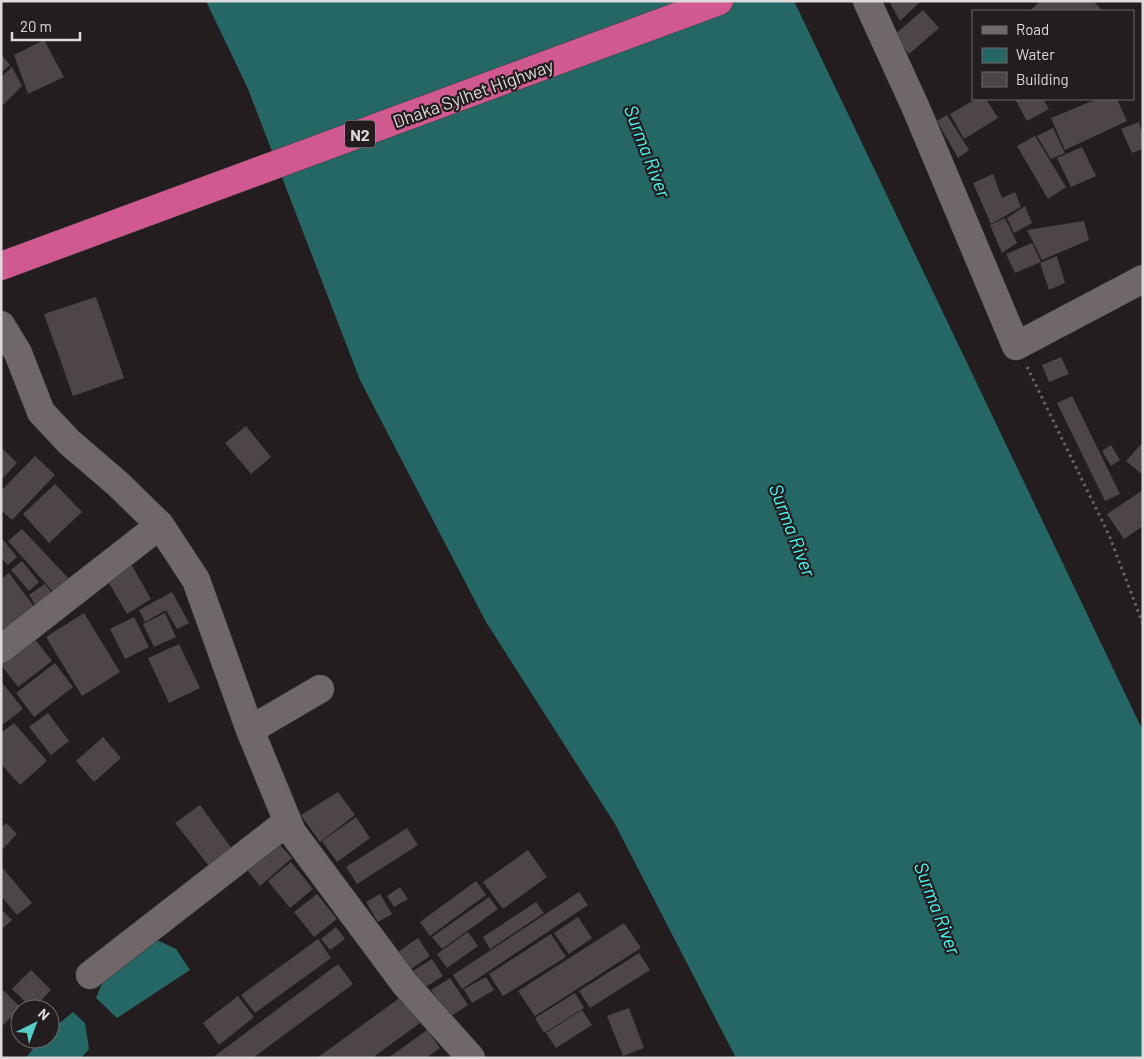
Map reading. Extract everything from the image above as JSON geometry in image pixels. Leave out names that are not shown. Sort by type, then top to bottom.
[{"type":"highway","name":"Dhaka Sylhet Highway","points":[[1,266],[719,1]]},
{"type":"street","points":[[867,1],[915,106],[1016,346],[1143,279]]},
{"type":"street","points":[[1,325],[18,353],[41,412],[69,442],[118,484],[160,525],[196,580],[250,730],[292,832],[405,984],[472,1058]]},
{"type":"street","points":[[1,649],[160,525]]},
{"type":"street","points":[[250,730],[320,689]]},
{"type":"street","points":[[90,975],[287,822]]},
{"type":"path","points":[[1016,346],[1109,535],[1143,624]]},
{"type":"water","name":"Surma River","points":[[206,1],[794,1],[1143,731],[1143,1058],[736,1058],[615,824],[486,622],[360,380],[248,89]]},
{"type":"water","points":[[157,940],[176,949],[190,970],[117,1018],[96,998],[105,976]]},
{"type":"water","points":[[73,1012],[85,1023],[89,1049],[81,1058],[26,1058],[33,1049],[60,1049],[60,1023]]},
{"type":"building","points":[[889,1],[921,1],[900,21]]},
{"type":"building","points":[[1040,1],[1093,1],[1102,10],[1031,10]]},
{"type":"building","points":[[923,10],[939,28],[909,54],[893,36]]},
{"type":"building","points":[[44,40],[64,77],[28,94],[14,55]]},
{"type":"building","points":[[1,54],[10,65],[1,73]]},
{"type":"building","points":[[12,67],[22,86],[1,107],[1,77]]},
{"type":"building","points":[[974,100],[987,100],[998,118],[964,139],[950,114]]},
{"type":"building","points":[[1016,100],[1044,100],[1049,109],[1027,121]]},
{"type":"building","points":[[1095,100],[1117,100],[1127,121],[1065,150],[1051,118]]},
{"type":"building","points":[[947,115],[969,150],[958,158],[937,121]]},
{"type":"building","points":[[1139,122],[1143,136],[1143,149],[1132,153],[1121,129]]},
{"type":"building","points":[[1053,128],[1065,153],[1051,159],[1037,136]]},
{"type":"building","points":[[1035,136],[1066,187],[1048,199],[1017,146]]},
{"type":"building","points":[[1082,147],[1096,176],[1071,187],[1057,158]]},
{"type":"building","points":[[993,174],[1002,198],[1015,192],[1021,207],[991,224],[973,183]]},
{"type":"building","points":[[1025,206],[1032,223],[1014,233],[1007,218]]},
{"type":"building","points":[[1005,218],[1017,243],[1002,253],[990,225]]},
{"type":"building","points":[[1084,221],[1089,240],[1042,260],[1027,230]]},
{"type":"building","points":[[1032,243],[1041,262],[1015,273],[1006,254]]},
{"type":"building","points":[[1057,256],[1065,283],[1049,290],[1040,263]]},
{"type":"building","points":[[96,297],[124,378],[73,396],[44,314]]},
{"type":"building","points":[[1061,357],[1069,374],[1049,382],[1042,365]]},
{"type":"building","points":[[1072,396],[1120,494],[1105,501],[1057,403]]},
{"type":"building","points":[[246,426],[271,457],[251,474],[225,443]]},
{"type":"building","points":[[1143,442],[1143,475],[1126,461]]},
{"type":"building","points":[[1111,445],[1120,460],[1111,466],[1102,451]]},
{"type":"building","points":[[1,449],[17,463],[1,480]]},
{"type":"building","points":[[35,456],[55,475],[12,520],[1,510],[1,491]]},
{"type":"building","points":[[55,484],[82,512],[49,543],[23,514]]},
{"type":"building","points":[[1143,490],[1143,526],[1124,539],[1107,514]]},
{"type":"building","points":[[22,529],[71,581],[56,595],[8,541]]},
{"type":"building","points":[[1,537],[17,557],[8,565],[1,558]]},
{"type":"building","points":[[22,561],[39,582],[29,591],[11,570]]},
{"type":"building","points":[[131,564],[151,599],[127,614],[106,578]]},
{"type":"building","points":[[9,573],[36,609],[1,635],[1,579]]},
{"type":"building","points":[[45,584],[53,595],[37,608],[29,595]]},
{"type":"building","points":[[172,592],[189,623],[177,629],[166,610],[145,622],[139,610]]},
{"type":"building","points":[[84,613],[120,672],[82,696],[46,637]]},
{"type":"building","points":[[165,613],[176,637],[154,647],[143,624]]},
{"type":"building","points":[[134,617],[149,647],[125,659],[110,629]]},
{"type":"building","points":[[30,633],[52,661],[18,687],[1,665],[1,655]]},
{"type":"building","points":[[179,644],[200,688],[169,703],[148,658]]},
{"type":"building","points":[[55,663],[73,687],[34,717],[16,693]]},
{"type":"building","points":[[1,681],[23,709],[1,726]]},
{"type":"building","points":[[48,713],[69,741],[51,755],[29,727]]},
{"type":"building","points":[[14,723],[47,761],[20,785],[1,764],[1,733]]},
{"type":"building","points":[[103,737],[121,758],[94,782],[76,761]]},
{"type":"building","points":[[338,792],[355,815],[320,842],[301,815]]},
{"type":"building","points":[[200,805],[232,849],[209,866],[175,823]]},
{"type":"building","points":[[356,817],[370,838],[337,862],[322,841]]},
{"type":"building","points":[[6,823],[17,834],[1,851],[1,828]]},
{"type":"building","points":[[407,828],[418,845],[357,884],[346,867]]},
{"type":"building","points":[[278,843],[292,858],[260,886],[247,870]]},
{"type":"building","points":[[528,850],[547,877],[503,909],[483,882]]},
{"type":"building","points":[[291,862],[313,889],[290,908],[268,881]]},
{"type":"building","points":[[1,866],[32,903],[17,915],[1,896]]},
{"type":"building","points":[[476,881],[486,895],[430,936],[420,922]]},
{"type":"building","points":[[400,887],[408,899],[394,907],[387,896]]},
{"type":"building","points":[[579,892],[588,905],[462,989],[453,975]]},
{"type":"building","points":[[317,894],[337,919],[314,937],[294,912]]},
{"type":"building","points":[[380,894],[392,914],[378,922],[366,902]]},
{"type":"building","points":[[489,897],[498,909],[442,949],[432,937]]},
{"type":"building","points":[[536,902],[544,913],[490,949],[483,937]]},
{"type":"building","points":[[1,909],[12,920],[1,930]]},
{"type":"building","points":[[578,917],[592,938],[569,954],[554,933]]},
{"type":"building","points":[[624,923],[641,948],[535,1016],[518,991]]},
{"type":"building","points":[[336,927],[345,939],[330,950],[321,939]]},
{"type":"building","points":[[468,932],[478,946],[447,968],[437,954]]},
{"type":"building","points":[[551,934],[566,957],[503,996],[489,974]]},
{"type":"building","points":[[418,938],[430,956],[407,972],[395,954]]},
{"type":"building","points":[[318,939],[331,958],[255,1013],[241,995]]},
{"type":"building","points":[[639,953],[650,970],[590,1008],[579,991]]},
{"type":"building","points":[[432,959],[443,976],[424,988],[413,971]]},
{"type":"building","points":[[338,964],[353,984],[253,1058],[212,1058]]},
{"type":"building","points":[[31,970],[51,990],[42,999],[22,999],[12,989]]},
{"type":"building","points":[[486,977],[494,990],[472,1003],[464,989]]},
{"type":"building","points":[[450,978],[468,1005],[450,1017],[431,990]]},
{"type":"building","points":[[3,990],[12,999],[10,999],[10,1018],[1,1027],[1,992]]},
{"type":"building","points":[[575,993],[584,1008],[544,1033],[535,1018]]},
{"type":"building","points":[[238,996],[254,1017],[219,1045],[203,1023]]},
{"type":"building","points":[[401,997],[420,1023],[372,1058],[317,1058]]},
{"type":"building","points":[[629,1008],[644,1048],[623,1056],[607,1016]]},
{"type":"building","points":[[582,1010],[592,1025],[556,1048],[546,1033]]},
{"type":"building","points":[[427,1030],[440,1048],[426,1058],[388,1058]]}]
